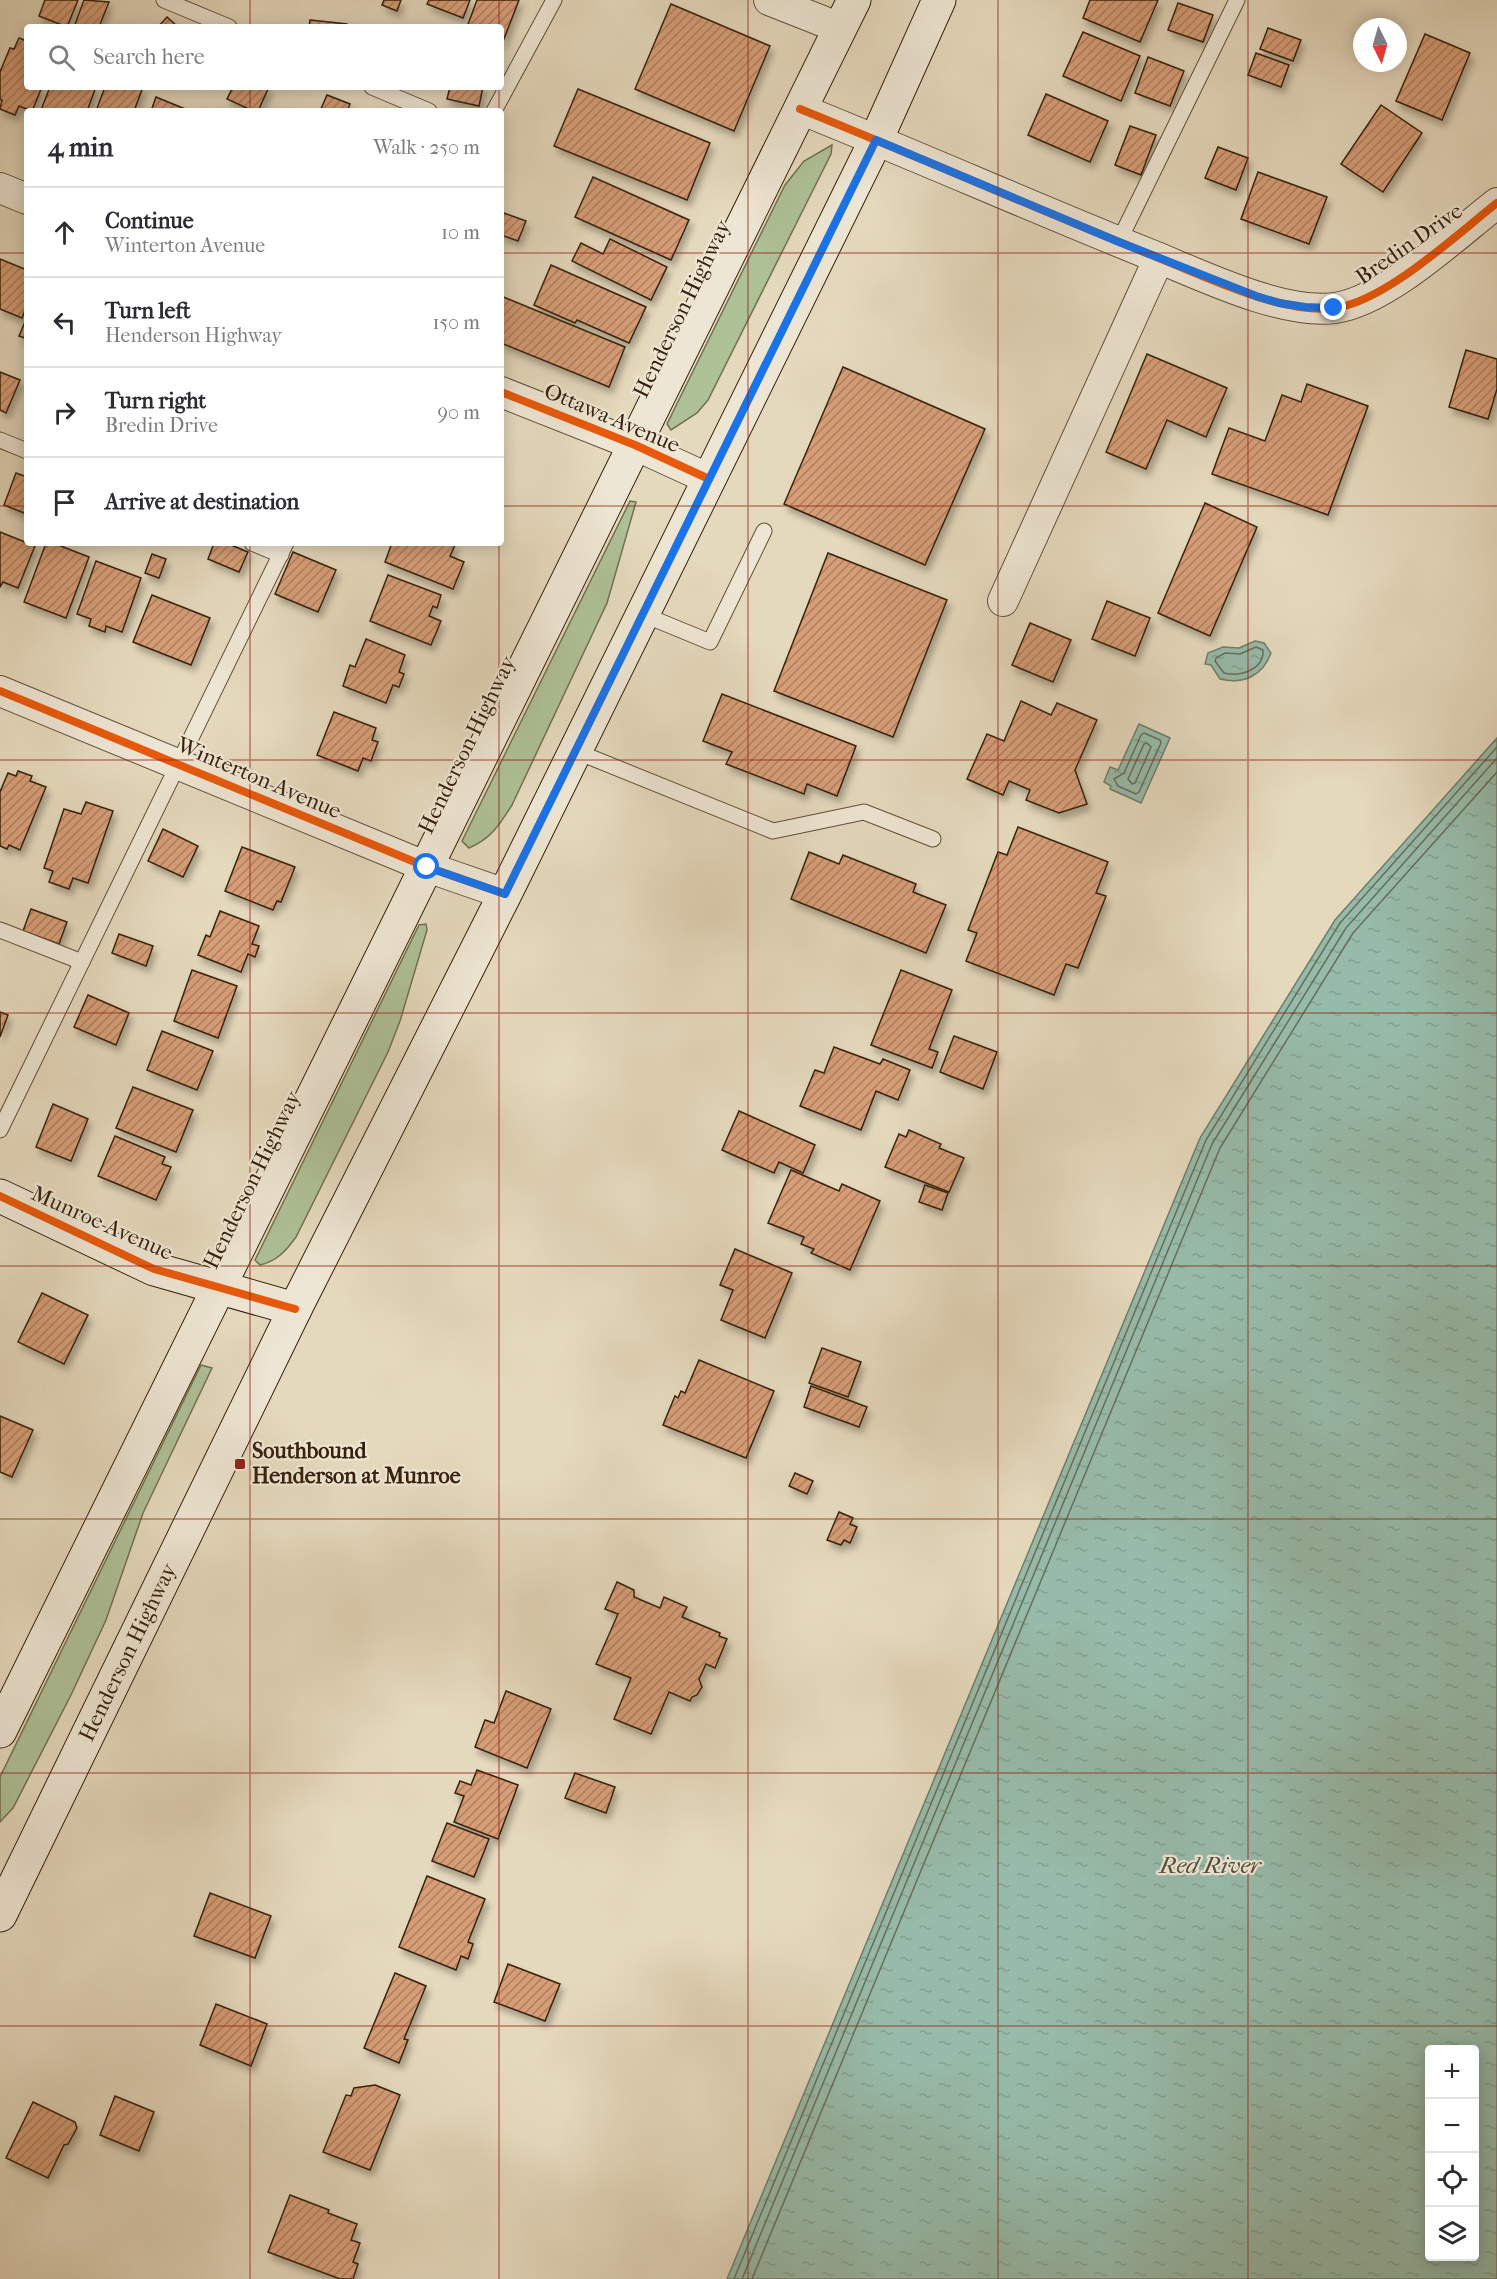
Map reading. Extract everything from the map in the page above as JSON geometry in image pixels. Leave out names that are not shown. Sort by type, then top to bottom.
[{"type":"main road","name":"Henderson Highway","points":[[0,1915],[8,1881],[505,894],[876,140],[939,0]]},
{"type":"main road","name":"Henderson Highway","points":[[0,1731],[847,14]]},
{"type":"main road","name":"Munroe Avenue","points":[[0,1196],[154,1269],[295,1309]]},
{"type":"street","points":[[769,0],[847,14]]},
{"type":"street","name":"Bredin Drive","points":[[800,110],[1159,258],[1279,303],[1305,307],[1334,308],[1352,304],[1388,287],[1497,203]]},
{"type":"street","points":[[0,188],[24,198]]},
{"type":"street","points":[[1003,601],[1159,258]]},
{"type":"street","name":"Ottawa Avenue","points":[[504,393],[635,445],[709,479]]},
{"type":"street","name":"Winterton Avenue","points":[[0,691],[427,867],[505,894]]},
{"type":"lane","points":[[164,0],[222,24]]},
{"type":"lane","points":[[496,108],[554,0]]},
{"type":"lane","points":[[1119,242],[1237,0]]},
{"type":"lane","points":[[379,90],[422,108]]},
{"type":"lane","points":[[0,440],[24,450]]},
{"type":"lane","points":[[642,614],[710,642],[764,531]]},
{"type":"lane","points":[[0,1130],[283,549],[268,546]]},
{"type":"lane","points":[[575,751],[773,831],[864,812],[933,839]]},
{"type":"lane","points":[[0,930],[82,962]]},
{"type":"shaded area","points":[[832,145],[831,154],[708,400],[697,413],[671,430],[667,424],[785,185],[804,161]]},
{"type":"shaded area","points":[[630,501],[636,502],[607,603],[512,805],[499,825],[489,835],[469,848],[462,841]]},
{"type":"shaded area","points":[[426,924],[427,930],[400,1021],[388,1052],[296,1237],[281,1255],[260,1265],[255,1260],[419,925]]},
{"type":"shaded area","points":[[201,1365],[212,1368],[143,1513],[106,1620],[71,1695],[13,1808],[0,1822],[0,1777]]},
{"type":"water","points":[[1255,641],[1264,643],[1271,653],[1263,667],[1252,676],[1237,681],[1220,679],[1211,665],[1205,664],[1208,653],[1223,647],[1239,648]]},
{"type":"water","points":[[1139,724],[1170,738],[1141,803],[1110,789],[1111,786],[1104,782],[1110,767],[1118,770]]},
{"type":"water","name":"Red River","points":[[1497,738],[1497,2279],[727,2279],[1200,1138],[1335,920]]},
{"type":"building","points":[[45,0],[78,0],[68,24],[59,24],[39,16]]},
{"type":"building","points":[[84,0],[109,2],[100,24],[75,24]]},
{"type":"building","points":[[384,0],[401,0],[397,11],[382,5]]},
{"type":"building","points":[[429,0],[470,0],[463,18],[427,4]]},
{"type":"building","points":[[477,0],[519,0],[504,39],[504,24],[468,24]]},
{"type":"building","points":[[1090,0],[1158,0],[1140,42],[1083,18]]},
{"type":"building","points":[[1178,3],[1213,15],[1203,42],[1168,30]]},
{"type":"building","points":[[671,4],[770,46],[734,131],[635,89]]},
{"type":"building","points":[[167,17],[175,24],[161,24]]},
{"type":"building","points":[[310,20],[347,24],[309,24]]},
{"type":"building","points":[[1268,28],[1301,40],[1293,61],[1260,49]]},
{"type":"building","points":[[1083,32],[1140,56],[1121,101],[1063,76]]},
{"type":"building","points":[[1425,34],[1470,53],[1442,120],[1396,101]]},
{"type":"building","points":[[19,38],[24,40],[24,90],[41,90],[33,108],[19,106],[15,115],[0,109],[2,100],[0,100],[0,72],[10,48],[14,49]]},
{"type":"building","points":[[1256,53],[1289,65],[1281,87],[1248,75]]},
{"type":"building","points":[[1148,57],[1184,71],[1170,106],[1135,93]]},
{"type":"building","points":[[578,89],[710,143],[687,200],[554,146]]},
{"type":"building","points":[[49,90],[95,90],[88,108],[42,108]]},
{"type":"building","points":[[104,90],[142,90],[135,108],[97,108]]},
{"type":"building","points":[[232,90],[268,90],[259,108],[246,108],[227,99]]},
{"type":"building","points":[[449,90],[482,90],[479,106],[447,99]]},
{"type":"building","points":[[1046,94],[1108,121],[1090,162],[1028,135]]},
{"type":"building","points":[[327,95],[350,104],[348,108],[321,108]]},
{"type":"building","points":[[156,97],[183,108],[152,108]]},
{"type":"building","points":[[1381,105],[1422,133],[1383,192],[1341,164]]},
{"type":"building","points":[[1130,126],[1156,135],[1141,175],[1115,165]]},
{"type":"building","points":[[1218,147],[1248,158],[1236,190],[1205,178]]},
{"type":"building","points":[[1258,172],[1327,197],[1309,244],[1241,219]]},
{"type":"building","points":[[593,177],[689,220],[671,260],[575,217]]},
{"type":"building","points":[[504,213],[526,221],[518,241],[504,236]]},
{"type":"building","points":[[610,239],[667,267],[651,300],[572,261],[581,243],[603,254]]},
{"type":"building","points":[[0,259],[24,269],[24,313],[22,318],[0,309]]},
{"type":"building","points":[[551,265],[646,307],[629,343],[577,320],[575,323],[534,305]]},
{"type":"building","points":[[504,297],[625,347],[609,387],[504,344]]},
{"type":"building","points":[[24,324],[24,338],[19,336]]},
{"type":"building","points":[[1466,350],[1497,359],[1497,389],[1488,419],[1449,407]]},
{"type":"building","points":[[1147,354],[1227,388],[1206,437],[1167,420],[1146,469],[1106,452]]},
{"type":"building","points":[[843,367],[985,429],[925,565],[784,504]]},
{"type":"building","points":[[0,372],[20,380],[6,413],[0,410]]},
{"type":"building","points":[[1307,384],[1368,406],[1328,515],[1212,474],[1229,428],[1265,441],[1282,395],[1301,402]]},
{"type":"building","points":[[16,473],[24,476],[24,513],[4,505]]},
{"type":"building","points":[[1205,503],[1257,527],[1210,636],[1158,613]]},
{"type":"building","points":[[0,532],[24,542],[24,546],[35,546],[18,588],[3,582],[0,587]]},
{"type":"building","points":[[45,546],[61,546],[89,557],[66,618],[24,602]]},
{"type":"building","points":[[213,546],[233,546],[248,552],[239,572],[208,559]]},
{"type":"building","points":[[391,546],[455,546],[450,556],[464,562],[453,589],[385,562]]},
{"type":"building","points":[[293,552],[336,570],[318,612],[275,594]]},
{"type":"building","points":[[828,553],[947,600],[893,737],[774,691]]},
{"type":"building","points":[[152,554],[166,559],[159,578],[145,573]]},
{"type":"building","points":[[96,561],[141,578],[122,632],[106,626],[105,632],[89,626],[91,619],[77,614]]},
{"type":"building","points":[[388,575],[441,595],[437,608],[433,606],[429,616],[441,621],[431,645],[370,621]]},
{"type":"building","points":[[152,595],[210,618],[191,665],[133,642]]},
{"type":"building","points":[[1107,601],[1150,618],[1135,656],[1092,639]]},
{"type":"building","points":[[1030,623],[1071,640],[1053,682],[1012,665]]},
{"type":"building","points":[[366,639],[405,655],[399,672],[404,674],[399,687],[393,685],[386,703],[343,686],[350,665],[355,667]]},
{"type":"building","points":[[722,694],[856,746],[837,796],[807,784],[804,794],[726,764],[732,752],[703,741]]},
{"type":"building","points":[[1021,701],[1051,715],[1057,703],[1097,720],[1075,770],[1087,804],[1059,813],[1026,800],[1030,790],[1009,781],[1003,795],[967,779],[987,734],[1004,741]]},
{"type":"building","points":[[334,712],[376,728],[372,740],[378,742],[371,761],[363,758],[358,771],[317,755]]},
{"type":"building","points":[[18,771],[32,776],[30,781],[46,787],[20,850],[9,845],[7,849],[0,846],[0,792],[8,773],[16,776]]},
{"type":"building","points":[[86,802],[113,811],[88,883],[73,878],[69,889],[49,882],[53,871],[44,868],[64,809],[81,814]]},
{"type":"building","points":[[1018,827],[1108,862],[1096,893],[1106,896],[1078,968],[1066,964],[1054,995],[966,961],[977,933],[968,930],[998,852],[1007,855]]},
{"type":"building","points":[[163,829],[198,846],[183,877],[148,861]]},
{"type":"building","points":[[242,847],[295,867],[281,902],[277,901],[273,910],[225,891]]},
{"type":"building","points":[[809,852],[839,864],[843,855],[916,884],[913,892],[946,905],[926,953],[791,899]]},
{"type":"building","points":[[31,909],[67,922],[59,944],[23,931]]},
{"type":"building","points":[[220,911],[259,926],[252,944],[259,946],[255,957],[248,954],[241,972],[198,955],[206,935],[210,937]]},
{"type":"building","points":[[119,934],[153,946],[146,966],[112,953]]},
{"type":"building","points":[[192,970],[237,986],[218,1038],[174,1021]]},
{"type":"building","points":[[901,970],[952,990],[929,1049],[938,1052],[932,1068],[871,1045]]},
{"type":"building","points":[[88,995],[129,1013],[116,1045],[74,1027]]},
{"type":"building","points":[[0,1012],[8,1015],[0,1037]]},
{"type":"building","points":[[162,1031],[213,1051],[197,1090],[147,1070]]},
{"type":"building","points":[[954,1036],[997,1052],[983,1089],[940,1072]]},
{"type":"building","points":[[834,1047],[880,1064],[883,1059],[910,1070],[898,1100],[876,1091],[861,1130],[800,1106],[815,1070],[824,1073]]},
{"type":"building","points":[[133,1087],[193,1110],[176,1152],[116,1128]]},
{"type":"building","points":[[53,1104],[88,1119],[71,1161],[36,1147]]},
{"type":"building","points":[[739,1111],[815,1145],[803,1173],[779,1162],[774,1173],[722,1150]]},
{"type":"building","points":[[909,1130],[941,1144],[939,1148],[964,1158],[949,1192],[885,1167],[899,1134],[906,1137]]},
{"type":"building","points":[[115,1136],[165,1157],[162,1164],[171,1167],[156,1200],[98,1176]]},
{"type":"building","points":[[791,1170],[839,1191],[842,1184],[880,1201],[850,1270],[811,1253],[814,1249],[801,1244],[804,1237],[768,1223]]},
{"type":"building","points":[[925,1185],[948,1193],[942,1210],[919,1202]]},
{"type":"building","points":[[735,1249],[792,1273],[765,1338],[721,1320],[733,1290],[720,1285]]},
{"type":"building","points":[[42,1293],[88,1315],[64,1364],[18,1342]]},
{"type":"building","points":[[822,1348],[861,1362],[848,1397],[809,1383]]},
{"type":"building","points":[[699,1360],[774,1391],[746,1458],[663,1425],[675,1396],[678,1398],[681,1391],[685,1393]]},
{"type":"building","points":[[811,1386],[867,1407],[859,1427],[804,1407]]},
{"type":"building","points":[[0,1416],[33,1430],[12,1477],[0,1472]]},
{"type":"building","points":[[795,1473],[813,1481],[807,1494],[789,1486]]},
{"type":"building","points":[[839,1512],[853,1518],[850,1524],[857,1527],[850,1543],[844,1540],[841,1545],[827,1540]]},
{"type":"building","points":[[617,1582],[634,1590],[634,1597],[660,1608],[664,1597],[687,1607],[682,1617],[720,1633],[719,1636],[727,1639],[715,1668],[706,1664],[699,1679],[702,1687],[697,1695],[690,1701],[669,1692],[651,1734],[614,1719],[631,1678],[596,1664],[618,1614],[605,1609]]},
{"type":"building","points":[[506,1691],[551,1709],[527,1768],[475,1747],[485,1720],[494,1723]]},
{"type":"building","points":[[477,1770],[518,1785],[498,1839],[454,1822],[464,1796],[455,1793],[460,1781],[471,1785]]},
{"type":"building","points":[[575,1773],[615,1787],[606,1813],[565,1798]]},
{"type":"building","points":[[447,1823],[489,1839],[474,1877],[432,1861]]},
{"type":"building","points":[[427,1876],[485,1899],[468,1942],[473,1944],[468,1959],[461,1956],[456,1970],[399,1947]]},
{"type":"building","points":[[210,1893],[271,1916],[255,1958],[194,1936]]},
{"type":"building","points":[[508,1964],[560,1984],[545,2021],[494,2002]]},
{"type":"building","points":[[395,1973],[426,1986],[404,2039],[408,2040],[399,2063],[364,2048]]},
{"type":"building","points":[[216,2004],[267,2024],[251,2066],[200,2045]]},
{"type":"building","points":[[375,2085],[400,2095],[370,2170],[323,2152],[346,2095],[351,2096],[354,2088]]},
{"type":"building","points":[[115,2096],[154,2112],[139,2151],[100,2135]]},
{"type":"building","points":[[33,2102],[75,2122],[77,2128],[68,2144],[64,2145],[48,2178],[6,2158]]},
{"type":"building","points":[[290,2195],[357,2224],[351,2240],[360,2243],[353,2262],[358,2264],[353,2279],[340,2279],[268,2252]]},
{"type":"cycle path","points":[[800,109],[1216,282],[1266,299],[1314,309],[1335,308],[1355,303],[1376,293],[1420,265],[1497,203]]},
{"type":"cycle path","points":[[504,393],[635,445],[709,479]]},
{"type":"cycle path","points":[[0,691],[427,867],[505,894]]},
{"type":"cycle path","points":[[0,1196],[154,1269],[295,1309]]},
{"type":"place","name":"Southbound Henderson at Munroe","points":[[240,1464]]},
{"type":"route","points":[[427,867],[505,894],[876,140],[1119,242],[1256,296],[1279,303],[1334,308]]}]
